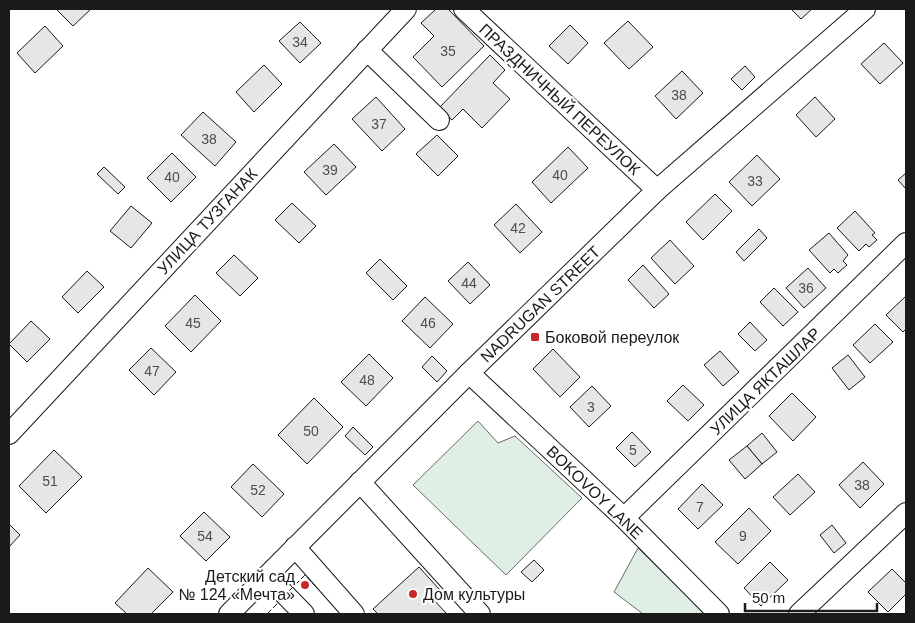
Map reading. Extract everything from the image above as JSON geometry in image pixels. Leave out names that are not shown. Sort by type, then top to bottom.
[{"type":"street","name":"УЛИЦА ТУЗГАНАК","points":[[9,434],[406,9]]},
{"type":"street","name":"ПРАЗДНИЧНЫЙ ПЕРЕУЛОК","points":[[464,9],[656,190]]},
{"type":"street","name":"NADRUGAN STREET","points":[[229,614],[469,373],[656,190],[865,9]]},
{"type":"street","points":[[367,50],[439,120]]},
{"type":"street","name":"УЛИЦА ЯКТАШЛАР","points":[[624,518],[906,243]]},
{"type":"street","name":"BOKOVOY LANE","points":[[469,373],[624,518],[719,614]]},
{"type":"street","points":[[360,482],[480,614]]},
{"type":"street","points":[[799,614],[906,513]]},
{"type":"street","points":[[295,548],[354,614]]},
{"type":"street","points":[[267,576],[304,614]]},
{"type":"green space","points":[[478,421],[498,443],[515,436],[582,498],[506,575],[413,485]]},
{"type":"green space","points":[[638,548],[706,614],[643,614],[614,592]]},
{"type":"building","points":[[56,9],[91,9],[73,26]]},
{"type":"building","points":[[436,9],[448,9],[484,46],[442,87],[413,57],[434,36],[421,23]]},
{"type":"building","points":[[791,9],[812,9],[801,19]]},
{"type":"building","points":[[628,21],[653,47],[629,69],[604,43]]},
{"type":"building","points":[[300,22],[321,43],[300,63],[279,41]]},
{"type":"building","points":[[570,25],[588,43],[568,64],[549,46]]},
{"type":"building","points":[[45,26],[63,46],[35,73],[17,53]]},
{"type":"building","points":[[884,43],[903,63],[880,84],[861,64]]},
{"type":"building","points":[[490,55],[505,70],[493,83],[510,99],[482,128],[463,109],[452,120],[439,108]]},
{"type":"building","points":[[264,65],[282,84],[254,112],[236,92]]},
{"type":"building","points":[[745,66],[755,77],[742,90],[731,79]]},
{"type":"building","points":[[682,71],[703,93],[676,119],[655,96]]},
{"type":"building","points":[[376,97],[405,129],[382,151],[352,119]]},
{"type":"building","points":[[815,97],[835,119],[816,137],[796,115]]},
{"type":"building","points":[[203,112],[236,142],[215,166],[181,135]]},
{"type":"building","points":[[437,135],[458,156],[438,176],[416,154]]},
{"type":"building","points":[[334,144],[356,167],[326,195],[304,172]]},
{"type":"building","points":[[568,147],[588,168],[551,203],[532,182]]},
{"type":"building","points":[[172,153],[196,177],[171,202],[147,178]]},
{"type":"building","points":[[757,155],[780,179],[752,206],[729,182]]},
{"type":"building","points":[[104,167],[125,187],[118,194],[97,174]]},
{"type":"building","points":[[906,173],[906,189],[898,180]]},
{"type":"building","points":[[715,194],[732,211],[703,240],[686,222]]},
{"type":"building","points":[[292,203],[316,226],[299,243],[275,220]]},
{"type":"building","points":[[516,204],[542,232],[520,253],[494,225]]},
{"type":"building","points":[[131,206],[152,223],[131,248],[110,231]]},
{"type":"building","points":[[855,211],[875,233],[872,235],[877,240],[869,247],[866,244],[859,251],[837,228]]},
{"type":"building","points":[[759,229],[767,238],[744,261],[736,252]]},
{"type":"building","points":[[829,233],[848,255],[843,261],[847,265],[838,273],[834,269],[830,273],[809,250]]},
{"type":"building","points":[[670,240],[694,266],[675,284],[651,258]]},
{"type":"building","points":[[234,255],[258,278],[240,296],[216,273]]},
{"type":"building","points":[[380,259],[407,286],[393,300],[366,273]]},
{"type":"building","points":[[468,262],[490,285],[470,304],[448,281]]},
{"type":"building","points":[[643,265],[669,294],[654,308],[628,280]]},
{"type":"building","points":[[808,268],[826,288],[804,308],[786,288]]},
{"type":"building","points":[[87,271],[104,287],[78,313],[62,297]]},
{"type":"building","points":[[774,288],[798,312],[783,326],[760,302]]},
{"type":"building","points":[[195,295],[221,321],[191,352],[165,326]]},
{"type":"building","points":[[906,296],[906,329],[903,332],[886,315]]},
{"type":"building","points":[[425,297],[453,324],[430,348],[402,321]]},
{"type":"building","points":[[31,321],[50,339],[27,362],[9,344]]},
{"type":"building","points":[[750,322],[767,340],[755,351],[738,334]]},
{"type":"building","points":[[875,324],[893,342],[870,363],[853,345]]},
{"type":"building","points":[[151,348],[176,372],[154,395],[129,370]]},
{"type":"building","points":[[553,349],[580,377],[560,397],[533,369]]},
{"type":"building","points":[[720,351],[739,372],[723,386],[704,365]]},
{"type":"building","points":[[369,354],[393,378],[366,406],[341,382]]},
{"type":"building","points":[[848,355],[865,377],[849,390],[832,368]]},
{"type":"building","points":[[432,356],[447,371],[437,382],[422,367]]},
{"type":"building","points":[[683,385],[704,405],[688,421],[667,401]]},
{"type":"building","points":[[592,386],[611,406],[589,427],[570,407]]},
{"type":"building","points":[[792,393],[816,417],[793,441],[769,416]]},
{"type":"building","points":[[314,398],[343,427],[307,464],[278,435]]},
{"type":"building","points":[[353,427],[373,447],[365,455],[345,436]]},
{"type":"building","points":[[632,432],[651,452],[635,467],[616,448]]},
{"type":"building","points":[[762,433],[777,452],[762,464],[747,446]]},
{"type":"building","points":[[747,446],[762,464],[745,479],[729,460]]},
{"type":"building","points":[[54,450],[82,477],[46,513],[19,486]]},
{"type":"building","points":[[863,462],[884,484],[860,508],[839,485]]},
{"type":"building","points":[[253,464],[284,494],[262,517],[231,487]]},
{"type":"building","points":[[798,474],[815,492],[790,515],[773,497]]},
{"type":"building","points":[[702,484],[723,505],[698,529],[678,509]]},
{"type":"building","points":[[749,508],[771,531],[738,564],[715,542]]},
{"type":"building","points":[[204,512],[230,537],[206,561],[180,536]]},
{"type":"building","points":[[9,524],[20,535],[9,547]]},
{"type":"building","points":[[832,525],[846,543],[834,553],[820,535]]},
{"type":"building","points":[[534,560],[544,570],[532,582],[521,572]]},
{"type":"building","points":[[770,562],[788,580],[761,606],[744,588]]},
{"type":"building","name":"Дом культуры","points":[[419,567],[440,590],[432,598],[447,614],[378,614],[373,609]]},
{"type":"building","points":[[148,568],[173,592],[151,614],[127,614],[115,603]]},
{"type":"building","points":[[892,569],[906,583],[906,594],[888,612],[868,592]]},
{"type":"fence","points":[[289,591],[305,575],[317,588]]},
{"type":"fence","points":[[267,614],[281,600]]},
{"type":"place","name":"Боковой переулок","points":[[535,337]]},
{"type":"place","name":"Детский сад № 124 «Мечта»","points":[[305,585]]},
{"type":"place","name":"Дом культуры","points":[[413,594]]}]
